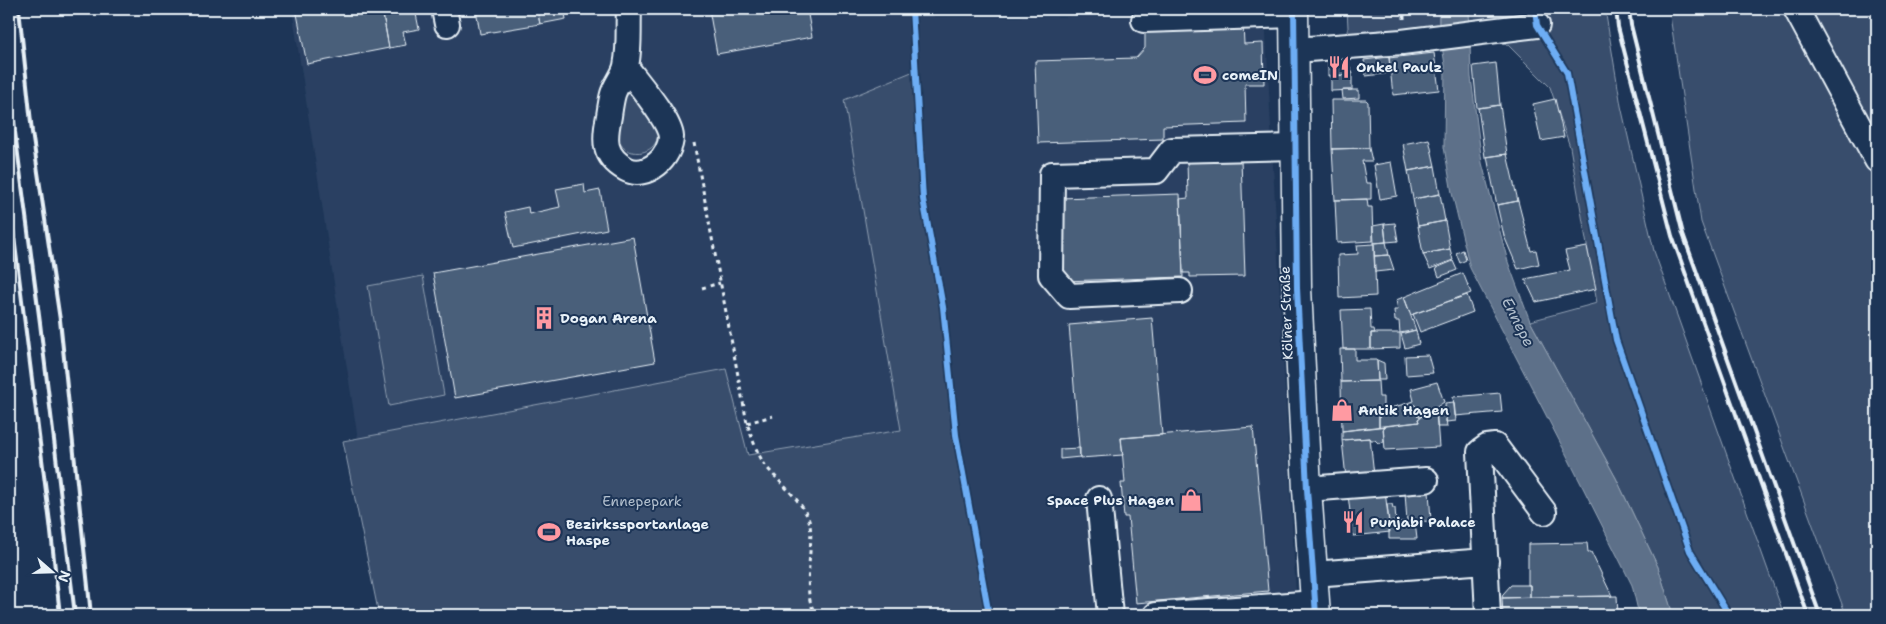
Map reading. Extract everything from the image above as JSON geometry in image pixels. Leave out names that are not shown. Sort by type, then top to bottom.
[{"type":"main road","name":"Kölner Straße","points":[[1294,12],[1297,288],[1316,609]]},
{"type":"street","points":[[626,67],[629,9]]},
{"type":"street","points":[[1796,9],[1877,160]]},
{"type":"street","points":[[1144,20],[1294,12]]},
{"type":"street","points":[[1295,50],[1402,42],[1537,25]]},
{"type":"street","points":[[1180,291],[1068,296],[1050,275],[1052,174],[1156,171],[1172,150],[1296,147]]},
{"type":"street","points":[[1488,615],[1480,452],[1487,447],[1495,446],[1544,512]]},
{"type":"street","points":[[1308,489],[1426,480]]},
{"type":"street","points":[[1099,499],[1110,615]]},
{"type":"street","points":[[1313,574],[1486,561]]},
{"type":"street","points":[[1156,615],[1316,609]]},
{"type":"path","points":[[693,135],[747,423],[764,463],[806,512],[810,526],[808,574],[812,615]]},
{"type":"path","points":[[702,288],[720,283]]},
{"type":"path","points":[[747,423],[773,416]]},
{"type":"path","points":[[812,610],[817,615]]},
{"type":"shaded area","points":[[292,9],[931,9],[934,17],[1265,16],[1297,615],[961,615],[766,474],[699,379],[361,459]]},
{"type":"green space","points":[[1347,9],[1439,9],[1439,27],[1349,46]]},
{"type":"green space","points":[[1469,9],[1605,9],[1621,106],[1654,251],[1784,615],[1673,615],[1658,567],[1616,478],[1530,321],[1597,303],[1570,147],[1550,87],[1508,45],[1469,26]]},
{"type":"green space","points":[[1669,9],[1794,9],[1877,164],[1877,615],[1846,615],[1701,222]]},
{"type":"green space","points":[[1798,9],[1877,9],[1877,157]]},
{"type":"green space","name":"Ennepepark","points":[[914,71],[923,199],[943,307],[956,435],[989,615],[379,615],[343,441],[726,369],[748,455],[901,430],[844,100]]},
{"type":"green space","points":[[631,92],[657,127],[657,137],[654,145],[648,150],[640,152],[626,149],[620,143],[618,135],[619,121],[625,97]]},
{"type":"green space","points":[[423,276],[444,395],[389,406],[368,286]]},
{"type":"water","name":"Ennepe","points":[[1439,9],[1469,9],[1471,77],[1482,163],[1508,262],[1530,321],[1616,478],[1658,567],[1673,615],[1639,615],[1632,585],[1470,268],[1452,193],[1444,147],[1445,65],[1439,27]]},
{"type":"building","points":[[296,9],[382,9],[389,48],[307,64]]},
{"type":"building","points":[[382,9],[415,9],[419,29],[403,32],[406,45],[389,48]]},
{"type":"building","points":[[476,9],[537,9],[540,24],[480,34]]},
{"type":"building","points":[[537,9],[581,9],[581,11],[565,14],[566,19],[540,24]]},
{"type":"building","points":[[709,9],[807,9],[812,37],[717,54]]},
{"type":"building","points":[[1243,24],[1244,44],[1263,43],[1264,84],[1245,84],[1246,123],[1163,126],[1163,139],[1038,143],[1035,61],[1136,58],[1145,48],[1145,27]]},
{"type":"building","points":[[1434,53],[1439,90],[1393,95],[1389,58]]},
{"type":"building","points":[[1389,57],[1391,73],[1366,76],[1364,60]]},
{"type":"building","name":"Onkel Paulz","points":[[1346,58],[1353,74],[1328,76],[1328,60]]},
{"type":"building","points":[[1496,63],[1500,105],[1477,108],[1473,66]]},
{"type":"building","points":[[1352,75],[1352,90],[1331,91],[1331,76]]},
{"type":"building","points":[[1342,90],[1359,90],[1359,98],[1343,99]]},
{"type":"building","points":[[1555,99],[1564,137],[1541,141],[1533,104]]},
{"type":"building","points":[[1331,100],[1366,100],[1368,102],[1369,148],[1332,149]]},
{"type":"building","points":[[1500,105],[1507,154],[1485,157],[1478,108]]},
{"type":"building","points":[[1429,139],[1435,166],[1408,171],[1403,144]]},
{"type":"building","points":[[1369,148],[1372,161],[1362,161],[1366,183],[1371,183],[1371,199],[1335,200],[1332,149]]},
{"type":"building","points":[[1507,154],[1518,201],[1497,205],[1487,157]]},
{"type":"building","points":[[1241,159],[1245,276],[1190,277],[1190,273],[1183,273],[1180,199],[1188,198],[1187,161]]},
{"type":"building","points":[[1391,162],[1397,196],[1380,199],[1374,165]]},
{"type":"building","points":[[1435,166],[1440,194],[1413,199],[1408,171]]},
{"type":"building","points":[[584,184],[585,193],[600,190],[607,229],[513,248],[505,212],[528,207],[529,214],[560,207],[556,189]]},
{"type":"building","points":[[1180,194],[1183,277],[1063,281],[1060,198]]},
{"type":"building","points":[[1440,194],[1445,221],[1418,226],[1413,199]]},
{"type":"building","points":[[1367,199],[1368,207],[1372,207],[1373,241],[1337,243],[1335,200]]},
{"type":"building","points":[[1518,201],[1531,251],[1536,250],[1539,264],[1518,269],[1504,236],[1497,205]]},
{"type":"building","points":[[1445,221],[1450,249],[1423,254],[1418,226]]},
{"type":"building","points":[[1395,223],[1398,241],[1386,242],[1384,224]]},
{"type":"building","points":[[1384,224],[1386,242],[1374,243],[1373,226]]},
{"type":"building","name":"Dogan Arena","points":[[633,237],[655,362],[455,398],[433,273]]},
{"type":"building","points":[[1386,242],[1389,255],[1374,256],[1374,243]]},
{"type":"building","points":[[1374,244],[1376,296],[1339,298],[1338,255],[1358,254],[1357,245]]},
{"type":"building","points":[[1587,247],[1596,289],[1536,302],[1525,279],[1570,270],[1565,251]]},
{"type":"building","points":[[1450,249],[1453,260],[1430,269],[1423,254]]},
{"type":"building","points":[[1463,250],[1466,260],[1460,263],[1456,253]]},
{"type":"building","points":[[1389,255],[1394,270],[1375,272],[1374,256]]},
{"type":"building","points":[[1453,261],[1457,270],[1439,277],[1436,268]]},
{"type":"building","points":[[1463,273],[1471,293],[1411,315],[1404,297]]},
{"type":"building","points":[[1467,295],[1473,312],[1420,332],[1413,314]]},
{"type":"building","points":[[1404,297],[1416,330],[1400,333],[1399,321],[1395,321],[1394,310],[1398,310],[1396,300]]},
{"type":"building","points":[[1370,309],[1371,329],[1374,329],[1375,333],[1371,333],[1371,349],[1343,349],[1341,310]]},
{"type":"building","points":[[1152,318],[1162,435],[1121,438],[1123,455],[1080,458],[1069,325]]},
{"type":"building","points":[[1416,330],[1419,344],[1405,348],[1401,334]]},
{"type":"building","points":[[1371,333],[1400,333],[1400,348],[1371,349]]},
{"type":"building","points":[[1340,349],[1355,349],[1355,360],[1377,360],[1378,381],[1341,382]]},
{"type":"building","points":[[1428,355],[1433,373],[1406,375],[1405,356]]},
{"type":"building","points":[[1377,360],[1384,363],[1385,380],[1378,380]]},
{"type":"building","points":[[1378,381],[1379,397],[1383,397],[1383,413],[1379,413],[1379,427],[1342,431],[1341,382]]},
{"type":"building","points":[[1437,382],[1444,402],[1425,415],[1418,416],[1415,405],[1409,406],[1408,403],[1414,401],[1411,389]]},
{"type":"building","points":[[1500,393],[1502,412],[1455,416],[1453,397]]},
{"type":"building","points":[[1454,402],[1456,421],[1446,422],[1445,403]]},
{"type":"building","points":[[1408,403],[1409,406],[1415,405],[1418,416],[1424,414],[1418,419],[1419,422],[1379,427],[1379,413],[1383,413],[1383,410]]},
{"type":"building","points":[[1436,407],[1439,447],[1385,450],[1383,426],[1419,422],[1418,419]]},
{"type":"building","points":[[1445,408],[1447,427],[1437,427],[1436,409]]},
{"type":"building","points":[[1383,426],[1384,442],[1378,443],[1370,438],[1342,440],[1342,431]]},
{"type":"building","name":"Space Plus Hagen","points":[[1253,427],[1268,591],[1136,603],[1128,517],[1124,517],[1121,483],[1125,483],[1121,438]]},
{"type":"building","points":[[1370,438],[1374,475],[1346,478],[1342,440]]},
{"type":"building","points":[[1080,448],[1080,457],[1060,459],[1060,449]]},
{"type":"building","points":[[1385,491],[1390,532],[1353,536],[1348,495]]},
{"type":"building","points":[[1429,491],[1431,521],[1407,522],[1405,492]]},
{"type":"building","points":[[1387,504],[1392,504],[1393,508],[1395,508],[1396,522],[1389,522]]},
{"type":"building","points":[[1389,522],[1415,522],[1417,539],[1389,539]]},
{"type":"building","points":[[1587,543],[1588,552],[1591,552],[1612,596],[1530,597],[1530,585],[1528,585],[1528,544]]},
{"type":"building","points":[[1511,585],[1530,585],[1530,597],[1502,598]]},
{"type":"building","points":[[1617,596],[1618,615],[1503,615],[1502,598]]},
{"type":"railway","points":[[19,9],[32,132],[60,320],[91,615]]},
{"type":"railway","points":[[1616,9],[1618,27],[1672,236],[1808,615]]},
{"type":"railway","points":[[1629,9],[1631,25],[1683,234],[1820,615]]},
{"type":"railway","points":[[9,67],[15,132],[75,615]]},
{"type":"railway","points":[[9,197],[60,615]]},
{"type":"cycle path","points":[[912,9],[923,199],[943,307],[956,435],[989,615]]},
{"type":"cycle path","points":[[1294,9],[1297,288],[1307,489],[1316,615]]},
{"type":"cycle path","points":[[1535,9],[1537,25],[1567,73],[1616,340],[1690,551],[1729,615]]},
{"type":"place","name":"Onkel Paulz","points":[[1339,67]]},
{"type":"place","name":"comeIN","points":[[1205,75]]},
{"type":"place","name":"Dogan Arena","points":[[544,318]]},
{"type":"place","name":"Antik Hagen","points":[[1342,410]]},
{"type":"place","name":"Space Plus Hagen","points":[[1191,500]]},
{"type":"place","name":"Punjabi Palace","points":[[1353,522]]},
{"type":"place","name":"Bezirkssportanlage Haspe","points":[[549,532]]}]
